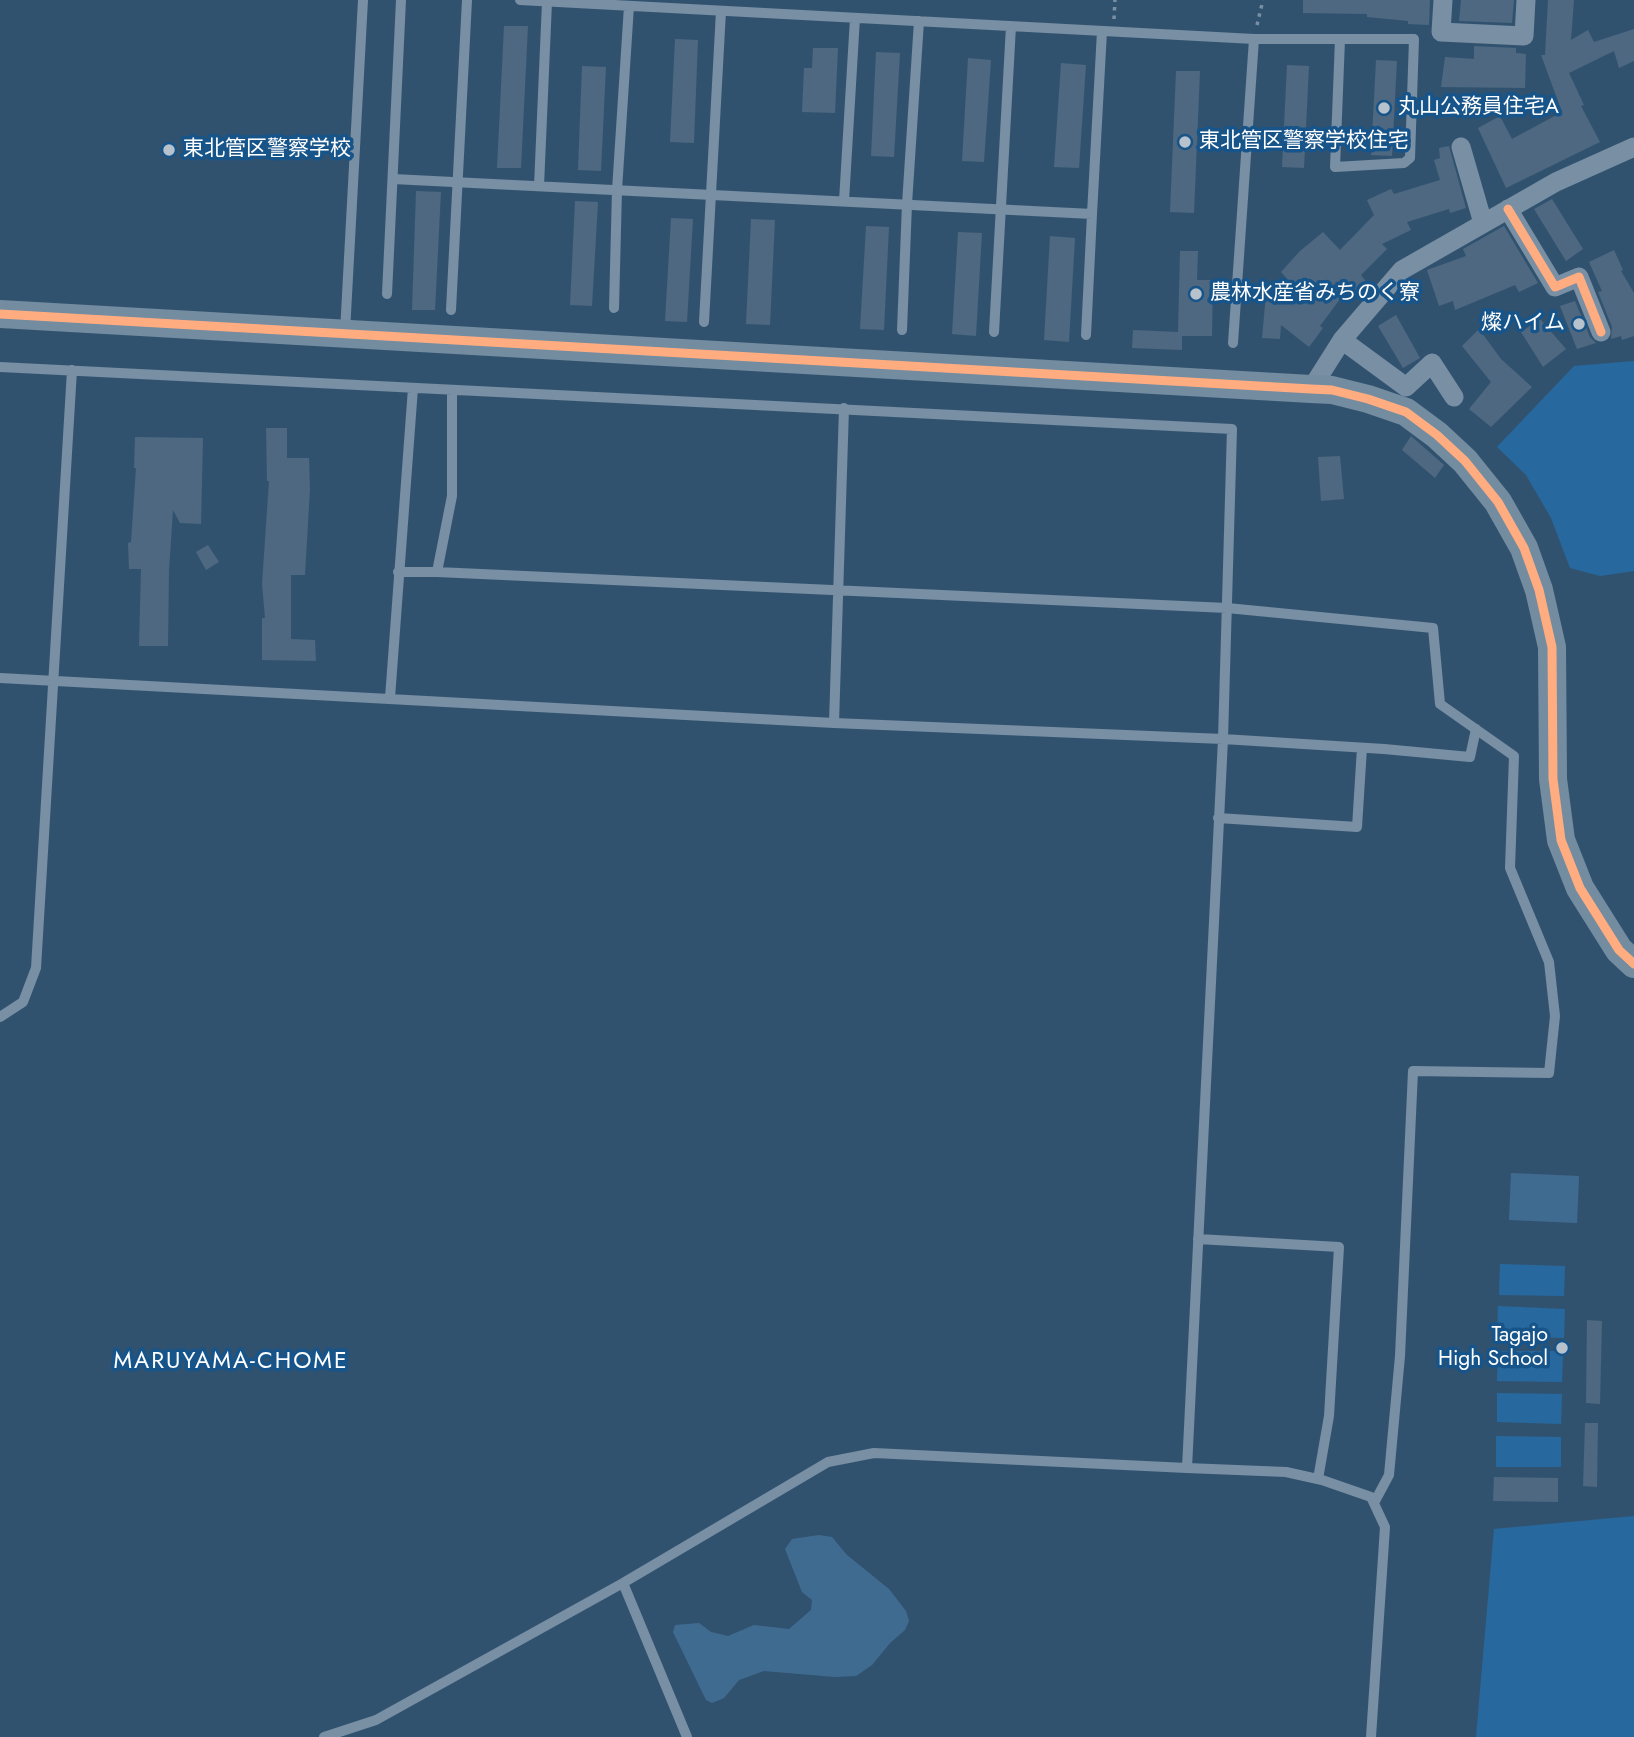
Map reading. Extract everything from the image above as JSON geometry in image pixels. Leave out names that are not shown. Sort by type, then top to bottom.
[{"type":"street","points":[[1443,0],[1441,32],[1524,36],[1526,0]]},
{"type":"street","points":[[1461,147],[1483,223]]},
{"type":"street","points":[[1311,389],[1342,341],[1402,270],[1556,182],[1632,152]]},
{"type":"street","points":[[1508,209],[1555,286],[1579,277],[1601,332]]},
{"type":"street","points":[[0,314],[1332,390],[1368,398],[1406,412],[1437,435],[1465,461],[1498,502],[1524,548],[1539,590],[1552,647],[1553,779],[1561,840],[1580,888],[1619,950],[1634,964]]},
{"type":"street","points":[[1342,341],[1406,387],[1432,363],[1454,397]]},
{"type":"lane","points":[[345,333],[363,0]]},
{"type":"lane","points":[[387,294],[401,0]]},
{"type":"lane","points":[[451,310],[467,0]]},
{"type":"lane","points":[[520,0],[1254,39],[1340,39],[1415,39],[1410,158],[1404,163],[1335,167],[1340,39]]},
{"type":"lane","points":[[539,186],[547,2]]},
{"type":"lane","points":[[614,308],[617,190],[629,6]]},
{"type":"lane","points":[[704,322],[721,11]]},
{"type":"lane","points":[[844,201],[855,18]]},
{"type":"lane","points":[[902,330],[919,21]]},
{"type":"lane","points":[[994,332],[1011,26]]},
{"type":"lane","points":[[1086,335],[1092,214],[1107,31]]},
{"type":"lane","points":[[1233,343],[1254,39]]},
{"type":"lane","points":[[393,178],[1092,214]]},
{"type":"lane","points":[[0,367],[1232,429],[1223,739],[1187,1468]]},
{"type":"lane","points":[[0,1017],[23,1002],[36,968],[72,370]]},
{"type":"lane","points":[[390,698],[412,388]]},
{"type":"lane","points":[[436,572],[452,496],[452,390]]},
{"type":"lane","points":[[834,723],[844,408]]},
{"type":"lane","points":[[398,572],[1227,608],[1433,628],[1440,704],[1514,756],[1510,868],[1549,962],[1555,1016],[1549,1073],[1413,1071],[1401,1328],[1392,1449],[1389,1475],[1374,1503]]},
{"type":"lane","points":[[0,678],[834,723],[1223,739],[1470,757],[1476,729]]},
{"type":"lane","points":[[1219,818],[1356,827],[1362,748]]},
{"type":"lane","points":[[1198,1239],[1339,1247],[1329,1416],[1318,1479]]},
{"type":"lane","points":[[324,1737],[376,1720],[623,1583],[828,1462],[874,1453],[1286,1472],[1318,1479],[1371,1497],[1385,1527],[1371,1737]]},
{"type":"lane","points":[[623,1583],[687,1737]]},
{"type":"path","points":[[1107,31],[1115,0]]},
{"type":"path","points":[[1254,39],[1263,0]]},
{"type":"shaded area","points":[[1634,361],[1634,571],[1600,576],[1570,568],[1551,518],[1526,475],[1497,447],[1574,366]]},
{"type":"shaded area","points":[[1511,1173],[1579,1176],[1577,1223],[1509,1220]]},
{"type":"shaded area","points":[[1500,1264],[1565,1266],[1564,1296],[1499,1295]]},
{"type":"shaded area","points":[[1498,1306],[1565,1309],[1564,1338],[1497,1336]]},
{"type":"shaded area","points":[[1498,1351],[1563,1351],[1562,1382],[1497,1381]]},
{"type":"shaded area","points":[[1497,1393],[1562,1394],[1561,1424],[1497,1422]]},
{"type":"shaded area","points":[[1496,1436],[1561,1437],[1561,1467],[1496,1467]]},
{"type":"shaded area","points":[[1634,1516],[1634,1737],[1476,1737],[1494,1529]]},
{"type":"shaded area","points":[[819,1535],[832,1537],[847,1555],[889,1589],[906,1611],[909,1621],[905,1630],[872,1665],[856,1676],[835,1677],[764,1671],[739,1680],[724,1698],[712,1703],[706,1700],[673,1632],[675,1625],[699,1623],[711,1632],[728,1636],[754,1625],[789,1629],[811,1610],[812,1600],[802,1592],[785,1549],[792,1539]]},
{"type":"building","points":[[1303,0],[1430,0],[1429,25],[1367,17],[1367,14],[1303,13]]},
{"type":"building","points":[[1461,0],[1514,0],[1512,23],[1459,21]]},
{"type":"building","points":[[1548,0],[1574,0],[1571,40],[1588,30],[1594,42],[1634,29],[1634,61],[1619,68],[1614,51],[1569,73],[1584,105],[1581,106],[1600,142],[1506,188],[1478,128],[1500,116],[1512,139],[1562,112],[1541,55],[1545,55]]},
{"type":"building","points":[[504,26],[528,26],[521,168],[497,168]]},
{"type":"building","points":[[675,39],[698,40],[694,143],[670,142]]},
{"type":"building","points":[[1474,46],[1516,48],[1516,53],[1526,54],[1525,88],[1441,87],[1445,57],[1474,59]]},
{"type":"building","points":[[813,48],[838,48],[835,113],[802,112],[804,68],[812,68]]},
{"type":"building","points":[[876,52],[900,53],[894,157],[871,156]]},
{"type":"building","points":[[968,58],[991,60],[984,162],[962,161]]},
{"type":"building","name":"丸山公務員住宅A","points":[[1376,60],[1397,61],[1392,156],[1371,155]]},
{"type":"building","points":[[1061,63],[1086,65],[1079,168],[1054,167]]},
{"type":"building","points":[[1287,65],[1309,66],[1304,168],[1282,167]]},
{"type":"building","points":[[582,66],[606,67],[601,171],[578,170]]},
{"type":"building","name":"東北管区警察学校住宅","points":[[1176,71],[1200,71],[1194,213],[1170,212]]},
{"type":"building","points":[[1449,146],[1466,208],[1450,213],[1449,209],[1407,222],[1411,230],[1382,244],[1387,249],[1361,275],[1367,283],[1351,296],[1346,291],[1320,326],[1323,328],[1309,347],[1281,325],[1280,339],[1262,338],[1266,294],[1305,299],[1281,272],[1300,251],[1323,232],[1340,250],[1374,215],[1367,200],[1391,189],[1394,194],[1440,180],[1434,160],[1440,158],[1439,148]]},
{"type":"building","points":[[416,191],[441,192],[435,310],[412,310]]},
{"type":"building","points":[[1552,199],[1583,249],[1566,261],[1534,209]]},
{"type":"building","points":[[575,201],[598,202],[592,306],[570,305]]},
{"type":"building","points":[[671,218],[693,219],[687,322],[665,321]]},
{"type":"building","points":[[751,219],[775,220],[770,325],[746,324]]},
{"type":"building","points":[[866,226],[889,227],[884,330],[860,329]]},
{"type":"building","points":[[1504,226],[1538,283],[1519,292],[1515,285],[1455,310],[1453,301],[1439,306],[1427,270],[1466,256],[1463,249]]},
{"type":"building","points":[[958,232],[982,233],[976,336],[952,334]]},
{"type":"building","points":[[1050,236],[1075,238],[1069,342],[1044,340]]},
{"type":"building","points":[[1614,250],[1623,270],[1621,271],[1634,293],[1634,336],[1622,340],[1621,336],[1611,339],[1612,327],[1598,292],[1602,291],[1589,262]]},
{"type":"building","points":[[1180,251],[1198,251],[1197,280],[1213,280],[1212,336],[1182,336],[1182,350],[1132,348],[1133,330],[1178,332]]},
{"type":"building","name":"燦ハイム","points":[[1575,301],[1590,337],[1596,343],[1577,349],[1560,306]]},
{"type":"building","points":[[1396,315],[1420,358],[1403,368],[1378,326]]},
{"type":"building","points":[[1540,319],[1566,349],[1543,367],[1521,332]]},
{"type":"building","points":[[1479,329],[1501,359],[1532,387],[1491,427],[1469,409],[1491,382],[1462,346]]},
{"type":"building","points":[[266,428],[287,428],[287,458],[309,458],[305,575],[291,575],[291,639],[315,640],[316,661],[262,660],[262,618],[265,618],[262,584],[269,481]]},
{"type":"building","points":[[1411,436],[1444,465],[1435,478],[1402,450]]},
{"type":"building","points":[[135,437],[203,438],[201,524],[180,523],[173,510],[168,646],[139,646],[141,569],[129,569],[128,543],[131,542],[136,468]]},
{"type":"building","points":[[1340,456],[1344,499],[1321,501],[1318,457]]},
{"type":"building","points":[[208,545],[219,562],[206,570],[196,552]]},
{"type":"building","points":[[1587,1320],[1602,1321],[1600,1404],[1586,1403]]},
{"type":"building","points":[[1585,1423],[1598,1423],[1597,1487],[1583,1486]]},
{"type":"building","points":[[1494,1477],[1558,1478],[1558,1502],[1493,1501]]},
{"type":"cycle path","points":[[1508,209],[1555,287],[1579,277],[1601,332]]},
{"type":"cycle path","points":[[0,314],[1332,390],[1406,412],[1437,435],[1465,461],[1498,502],[1524,548],[1539,590],[1552,647],[1553,779],[1561,840],[1580,888],[1619,950],[1634,964]]},
{"type":"place","name":"丸山公務員住宅A","points":[[1384,108]]},
{"type":"place","name":"東北管区警察学校住宅","points":[[1185,142]]},
{"type":"place","name":"東北管区警察学校","points":[[169,150]]},
{"type":"place","name":"農林水産省みちのく寮","points":[[1196,294]]},
{"type":"place","name":"燦ハイム","points":[[1579,324]]},
{"type":"place","name":"Tagajo High School","points":[[1562,1348]]},
{"type":"district","name":"MARUYAMA-CHOME","points":[[231,1362]]}]
